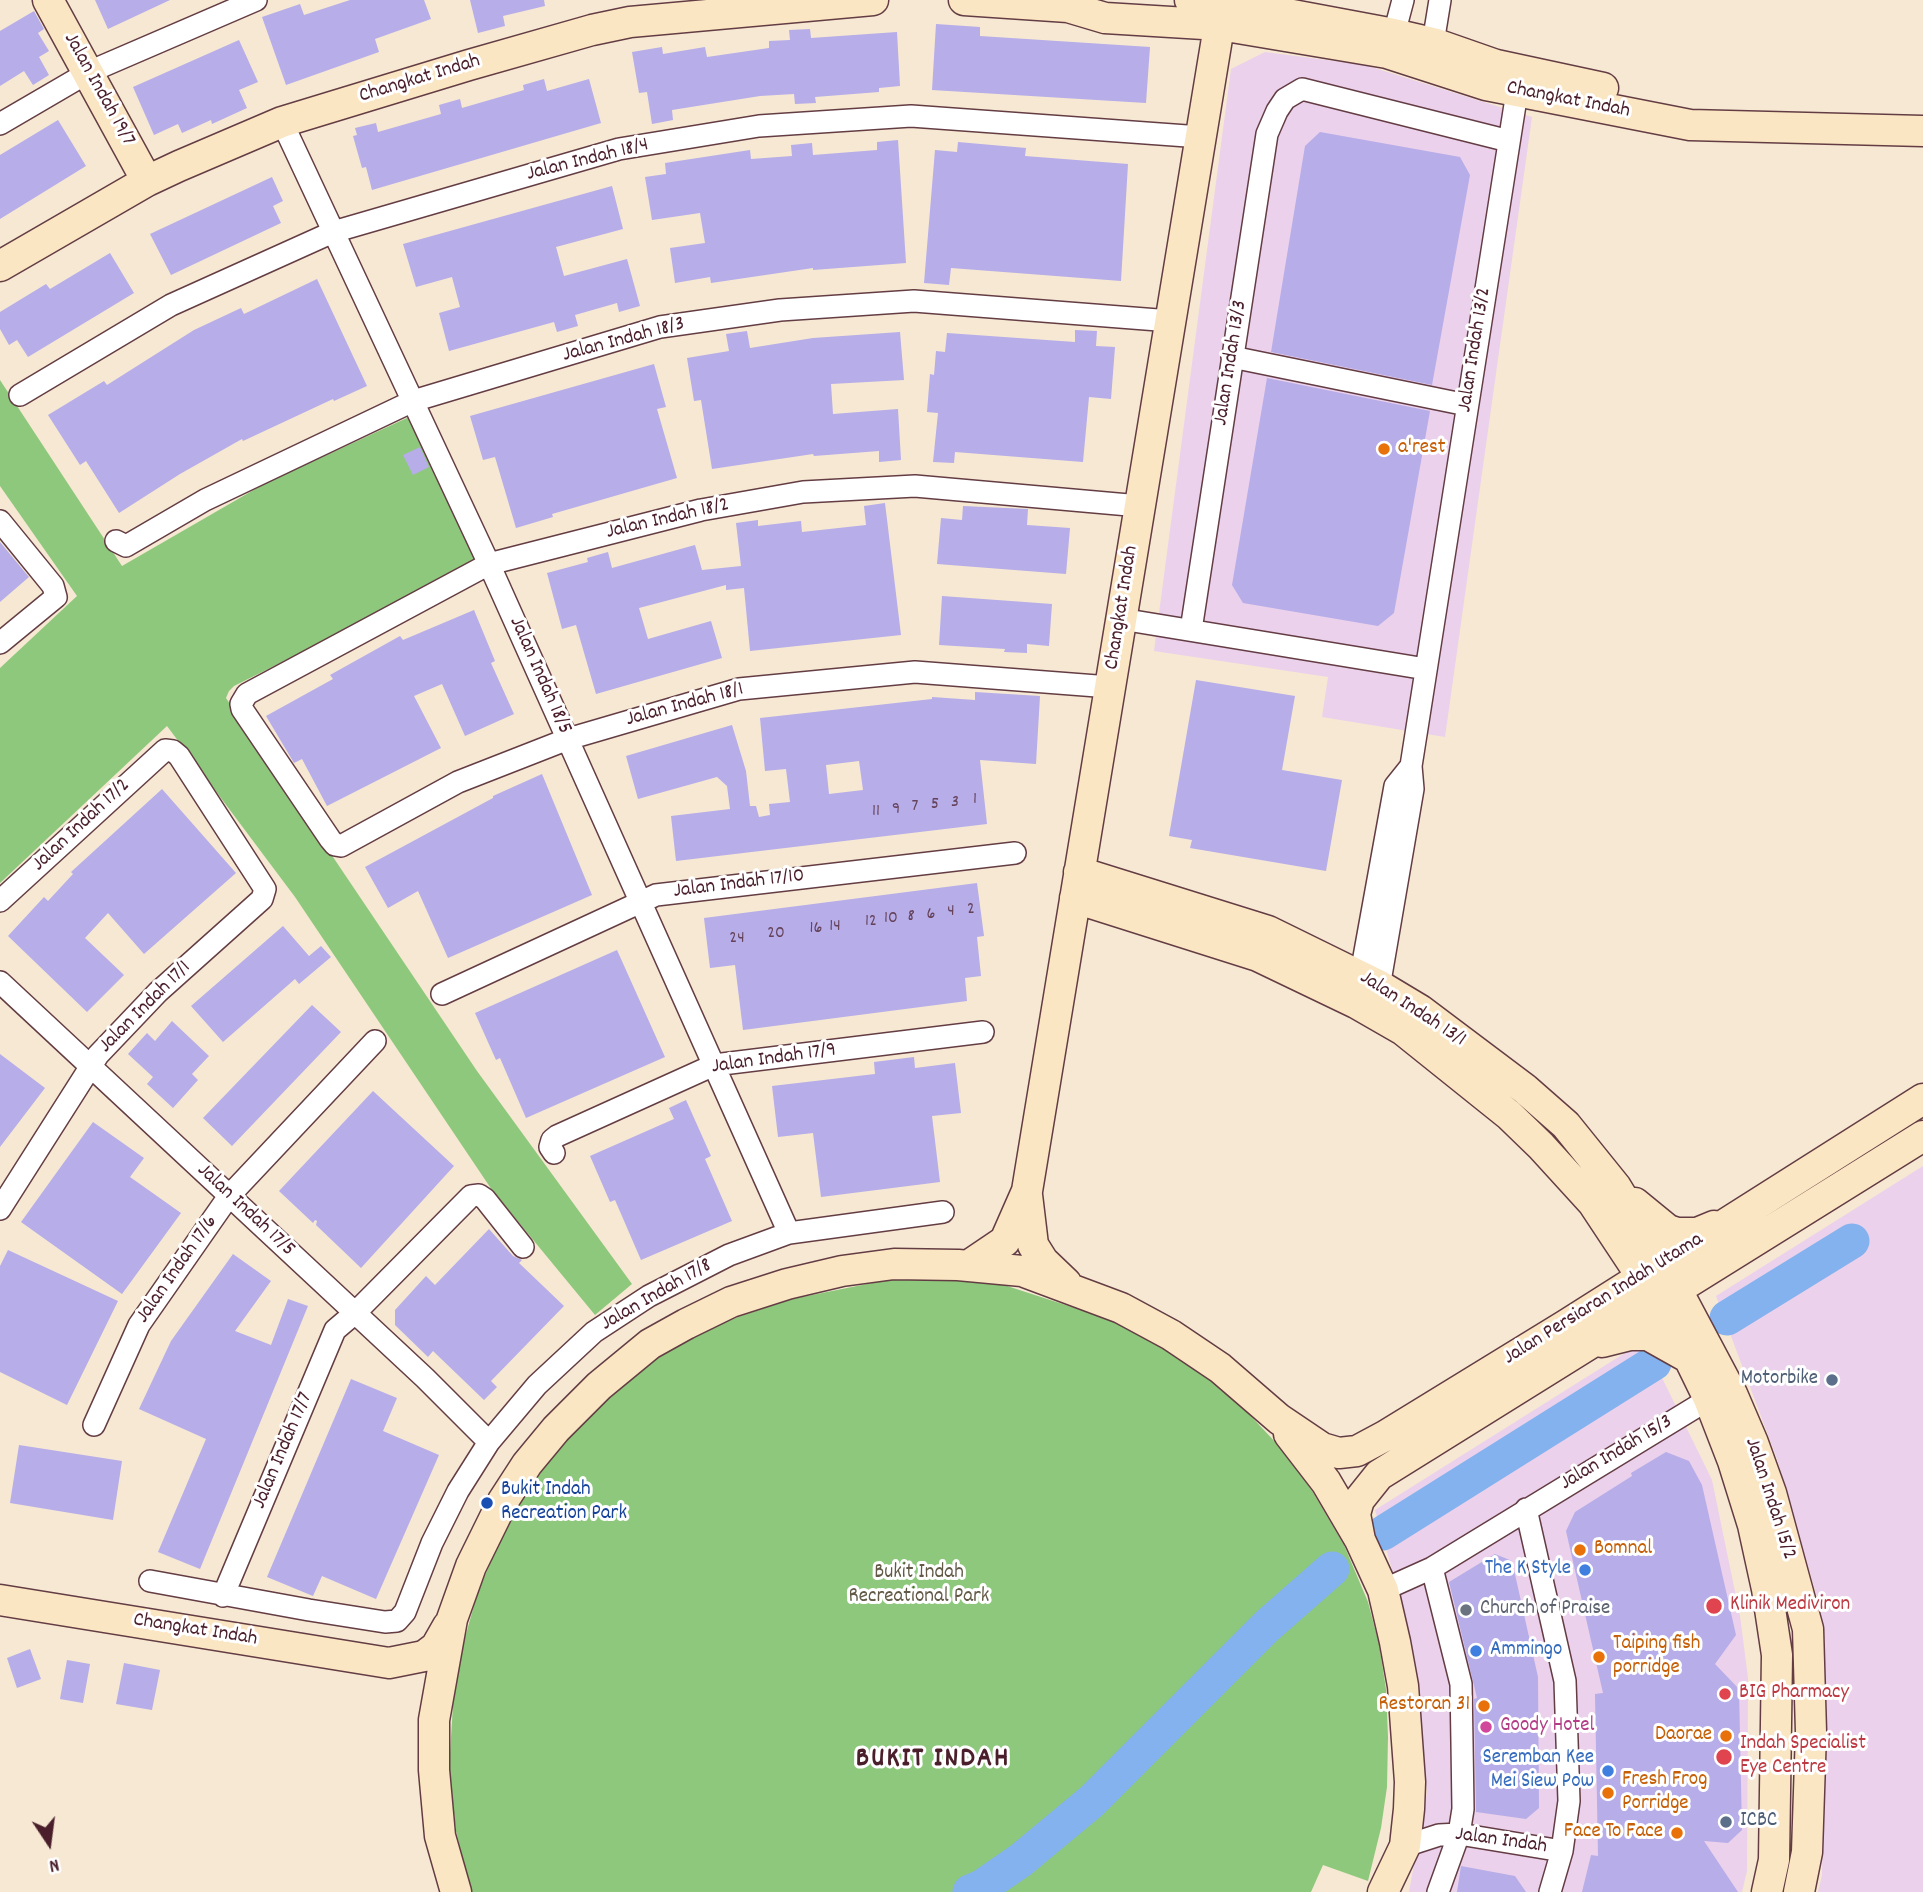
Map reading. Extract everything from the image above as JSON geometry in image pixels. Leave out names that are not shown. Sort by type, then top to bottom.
[{"type":"street","name":"Jalan Indah 19/7","points":[[48,0],[147,181]]},
{"type":"street","points":[[0,124],[89,72],[256,0]]},
{"type":"street","name":"Changkat Indah","points":[[0,265],[147,181],[282,122],[592,30],[629,11],[873,0]]},
{"type":"street","name":"Changkat Indah","points":[[964,0],[1080,3],[1105,18],[1221,13],[1394,34],[1433,43],[1496,65],[1683,105],[1923,113]]},
{"type":"street","name":"Changkat Indah","points":[[1190,0],[1221,13],[1387,53],[1486,85],[1690,124],[1923,131]]},
{"type":"street","points":[[1394,34],[1403,0]]},
{"type":"street","points":[[1433,43],[1440,0]]},
{"type":"street","name":"Changkat Indah","points":[[968,1266],[1005,1241],[1027,1191],[1221,13]]},
{"type":"street","name":"Jalan Indah 13/3","points":[[1191,631],[1267,134],[1285,99],[1303,89],[1509,141]]},
{"type":"street","name":"Jalan Indah 13/2","points":[[1368,994],[1395,786],[1411,766],[1517,92]]},
{"type":"street","name":"Jalan Indah 18/4","points":[[20,395],[171,305],[333,232],[619,149],[759,127],[911,116],[1201,137]]},
{"type":"street","name":"Jalan Indah 18/5","points":[[282,122],[489,564],[789,1233]]},
{"type":"street","name":"Jalan Indah 18/3","points":[[116,541],[126,545],[217,494],[413,401],[660,327],[780,310],[914,301],[1171,321]]},
{"type":"street","points":[[1232,357],[1467,405]]},
{"type":"street","name":"Jalan Indah 18/2","points":[[330,839],[242,709],[243,699],[247,694],[489,564],[701,510],[803,492],[915,486],[1140,506]]},
{"type":"street","points":[[0,521],[53,586],[57,597],[0,643]]},
{"type":"street","points":[[1121,619],[1426,669]]},
{"type":"street","name":"Jalan Indah 18/1","points":[[330,839],[335,845],[347,844],[458,782],[568,739],[739,689],[915,672],[1110,687]]},
{"type":"street","name":"Jalan Indah 17/1","points":[[0,1209],[98,1055],[158,992],[265,895],[263,884],[179,757],[173,751],[165,750]]},
{"type":"street","name":"Jalan Indah 17/2","points":[[0,901],[165,750]]},
{"type":"street","name":"Jalan Indah 17/10","points":[[442,995],[656,895],[1015,853]]},
{"type":"street","name":"Jalan Indah 13/1","points":[[1077,885],[1368,994],[1404,1030],[1475,1085],[1541,1146],[1604,1195],[1660,1283]]},
{"type":"street","name":"Jalan Indah 17/5","points":[[0,982],[355,1313],[489,1442]]},
{"type":"street","name":"Jalan Indah 17/9","points":[[554,1153],[550,1147],[557,1136],[714,1065],[983,1032]]},
{"type":"street","name":"Jalan Indah 17/6","points":[[94,1425],[139,1325],[229,1196],[375,1041]]},
{"type":"street","name":"Jalan Persiaran Indah Utama","points":[[456,1892],[440,1836],[434,1770],[434,1720],[452,1619],[471,1566],[503,1501],[527,1464],[573,1411],[650,1345],[731,1302],[786,1284],[842,1272],[894,1264],[1022,1270],[1121,1308],[1171,1335],[1220,1368],[1279,1419],[1322,1448],[1339,1453],[1357,1451],[1572,1337],[1660,1283],[1754,1224],[1923,1099]]},
{"type":"street","name":"Jalan Persiaran Indah Utama","points":[[1754,1224],[1923,1136]]},
{"type":"street","name":"Changkat Indah","points":[[1027,1191],[1033,1245],[1043,1261],[1072,1288]]},
{"type":"street","name":"Jalan Indah 17/7","points":[[223,1596],[332,1334],[471,1196],[479,1195],[485,1199],[523,1247]]},
{"type":"street","points":[[1604,1195],[1677,1233],[1697,1233],[1754,1224]]},
{"type":"street","points":[[1572,1337],[1610,1284],[1617,1267],[1604,1195]]},
{"type":"street","name":"Jalan Indah 17/8","points":[[223,1596],[385,1622],[397,1621],[405,1612],[432,1543],[458,1491],[489,1442],[537,1385],[594,1332],[649,1296],[729,1255],[789,1233],[943,1212]]},
{"type":"street","points":[[1572,1337],[1648,1335],[1699,1352],[1710,1290],[1754,1224]]},
{"type":"street","name":"Jalan Indah 15/2","points":[[1660,1283],[1753,1443],[1770,1493],[1808,1629],[1811,1732],[1807,1852],[1799,1892]]},
{"type":"street","name":"Jalan Persiaran Indah Utama","points":[[1360,1540],[1355,1514],[1359,1500],[1379,1475],[1572,1337]]},
{"type":"street","name":"Jalan Indah 15/2","points":[[1699,1352],[1709,1399],[1733,1461],[1753,1525],[1768,1590],[1777,1655],[1774,1860],[1767,1892]]},
{"type":"street","name":"Jalan Indah 15/3","points":[[1383,1590],[1432,1568],[1709,1399]]},
{"type":"street","name":"Jalan Persiaran Indah Utama","points":[[1279,1419],[1326,1482],[1360,1540],[1383,1590],[1403,1686],[1410,1782],[1405,1846],[1383,1892]]},
{"type":"street","points":[[1526,1509],[1565,1681],[1569,1801],[1562,1851],[1550,1892]]},
{"type":"street","points":[[1432,1568],[1461,1684],[1463,1808],[1449,1835],[1438,1892]]},
{"type":"street","points":[[150,1581],[223,1596]]},
{"type":"street","name":"Changkat Indah","points":[[0,1600],[389,1663],[413,1676],[426,1694],[434,1720]]},
{"type":"street","name":"Changkat Indah","points":[[389,1663],[424,1656],[436,1647],[452,1619]]},
{"type":"street","name":"Jalan Indah","points":[[1409,1810],[1449,1835]]},
{"type":"street","name":"Jalan Indah","points":[[1405,1846],[1449,1835],[1562,1851]]},
{"type":"shaded area","points":[[1265,52],[1365,65],[1532,117],[1445,737],[1322,717],[1328,677],[1154,651],[1231,69]]},
{"type":"shaded area","points":[[1923,1166],[1923,1892],[1818,1892],[1822,1875],[1824,1641],[1817,1597],[1777,1459],[1716,1296]]},
{"type":"shaded area","points":[[1644,1341],[1712,1480],[1740,1616],[1748,1678],[1747,1871],[1742,1892],[1409,1892],[1427,1792],[1403,1608],[1375,1510]]},
{"type":"green space","points":[[0,380],[122,566],[264,484],[409,417],[485,561],[234,686],[226,698],[477,1071],[632,1284],[595,1315],[492,1190],[295,897],[167,726],[0,883],[0,668],[77,596],[0,486]]},
{"type":"green space","name":"Bukit Indah Recreational Park","points":[[892,1279],[955,1280],[1004,1285],[1115,1321],[1163,1346],[1209,1379],[1247,1412],[1278,1445],[1311,1489],[1344,1545],[1368,1602],[1379,1644],[1386,1689],[1387,1787],[1381,1828],[1368,1881],[1323,1865],[1311,1892],[471,1892],[456,1831],[449,1769],[455,1673],[477,1595],[518,1505],[567,1439],[606,1399],[656,1359],[695,1335],[792,1299]]},
{"type":"building","points":[[95,0],[170,0],[108,29]]},
{"type":"building","points":[[350,0],[424,0],[431,19],[375,39],[379,52],[286,85],[262,17],[300,4],[304,15]]},
{"type":"building","points":[[470,0],[544,0],[545,6],[503,16],[505,26],[478,33]]},
{"type":"building","points":[[34,11],[44,29],[38,33],[49,51],[39,57],[49,75],[33,85],[24,71],[0,86],[0,31]]},
{"type":"building","points":[[936,24],[980,27],[980,36],[1150,47],[1146,103],[932,90]]},
{"type":"building","points":[[810,29],[811,38],[897,32],[900,86],[879,88],[879,92],[815,97],[816,103],[795,104],[794,94],[760,96],[672,110],[673,120],[652,124],[647,92],[639,93],[632,52],[662,47],[663,54],[705,47],[707,57],[769,48],[769,41],[790,40],[789,30]]},
{"type":"building","points":[[239,40],[258,82],[239,90],[247,108],[212,124],[211,120],[182,133],[178,124],[154,135],[133,87]]},
{"type":"building","points":[[544,79],[547,91],[589,79],[601,123],[372,190],[366,167],[362,168],[353,136],[357,135],[355,128],[376,123],[378,132],[441,114],[439,105],[460,99],[462,108],[524,90],[523,85]]},
{"type":"building","points":[[58,120],[86,166],[0,219],[0,155]]},
{"type":"building","points":[[1320,132],[1460,157],[1470,175],[1432,385],[1271,352],[1305,146]]},
{"type":"building","points":[[898,140],[906,263],[813,268],[711,283],[710,277],[675,283],[670,248],[705,243],[700,213],[652,220],[645,177],[666,174],[665,163],[750,150],[751,159],[792,156],[791,145],[812,143],[813,155],[877,150],[877,142]]},
{"type":"building","points":[[958,142],[1026,148],[1025,156],[1128,164],[1121,281],[951,268],[949,285],[924,283],[935,150],[957,152]]},
{"type":"building","points":[[272,177],[283,201],[273,206],[281,223],[171,275],[150,234]]},
{"type":"building","points":[[612,186],[623,229],[556,247],[564,276],[627,259],[640,306],[619,312],[617,303],[575,315],[578,326],[557,332],[554,322],[449,351],[439,313],[460,307],[452,277],[416,287],[403,244]]},
{"type":"building","points":[[110,253],[134,293],[28,357],[17,340],[9,345],[0,329],[0,312],[46,284],[50,289]]},
{"type":"building","points":[[317,279],[367,386],[243,441],[242,439],[119,513],[86,461],[80,465],[48,415],[104,381],[107,385],[194,330],[241,308],[244,314]]},
{"type":"building","points":[[1075,330],[1097,331],[1096,346],[1115,347],[1111,399],[1089,397],[1083,462],[955,452],[954,463],[933,462],[938,413],[927,412],[930,374],[934,375],[936,351],[945,352],[947,333],[1075,342]]},
{"type":"building","points":[[747,331],[750,348],[813,338],[900,332],[904,380],[831,384],[833,414],[898,409],[901,460],[879,462],[879,451],[813,454],[712,469],[701,400],[694,401],[687,358],[729,351],[726,334]]},
{"type":"building","points":[[654,364],[666,407],[657,409],[677,478],[552,514],[553,517],[516,528],[495,457],[483,460],[470,416]]},
{"type":"building","points":[[1267,378],[1430,411],[1394,613],[1378,626],[1243,603],[1232,585]]},
{"type":"building","points":[[420,447],[429,467],[413,475],[403,455]]},
{"type":"building","points":[[885,503],[901,635],[750,651],[744,588],[726,590],[726,585],[639,608],[648,639],[711,621],[722,658],[596,694],[576,625],[562,629],[547,573],[588,562],[587,558],[608,552],[612,568],[695,545],[702,570],[741,566],[736,523],[758,520],[758,526],[801,521],[802,532],[866,525],[864,506]]},
{"type":"building","points":[[963,506],[1028,509],[1027,525],[1070,528],[1066,574],[937,564],[941,518],[962,520]]},
{"type":"building","points":[[0,542],[29,577],[0,602]]},
{"type":"building","points":[[942,596],[1052,604],[1049,646],[1027,644],[1027,653],[939,645]]},
{"type":"building","points":[[474,610],[495,661],[491,663],[514,714],[465,736],[442,684],[414,696],[441,748],[327,806],[302,759],[294,763],[266,716],[333,679],[330,675],[400,636],[403,640]]},
{"type":"building","points":[[1196,680],[1295,696],[1282,770],[1342,780],[1326,871],[1190,848],[1192,840],[1169,836]]},
{"type":"building","points":[[975,692],[1040,696],[1036,764],[980,760],[987,824],[676,861],[671,816],[730,809],[727,786],[717,777],[638,799],[626,756],[732,725],[746,771],[750,806],[756,806],[759,817],[770,815],[769,804],[790,802],[786,769],[765,771],[760,718],[932,697],[975,700]],"holes":[[[859,761],[863,790],[829,794],[826,765]]]},
{"type":"building","points":[[542,774],[592,895],[448,958],[418,891],[388,908],[365,867],[493,796]]},
{"type":"building","points":[[162,789],[236,873],[144,954],[108,913],[85,938],[124,975],[87,1012],[8,936],[44,897],[48,901],[73,874],[71,872]]},
{"type":"building","points":[[977,883],[984,936],[977,937],[981,976],[965,978],[967,1001],[743,1030],[735,965],[710,968],[704,918]]},
{"type":"building","points":[[283,926],[309,956],[321,946],[331,957],[299,984],[295,979],[223,1042],[191,1006]]},
{"type":"building","points":[[617,950],[665,1057],[526,1118],[500,1058],[496,1060],[475,1013]]},
{"type":"building","points":[[312,1005],[341,1032],[232,1146],[203,1118]]},
{"type":"building","points":[[172,1021],[209,1056],[192,1074],[198,1080],[173,1108],[147,1084],[153,1077],[128,1054],[147,1033],[155,1041]]},
{"type":"building","points":[[0,1054],[45,1088],[0,1147]]},
{"type":"building","points":[[914,1057],[915,1068],[955,1063],[961,1113],[932,1116],[940,1182],[821,1197],[813,1133],[778,1137],[772,1086],[875,1074],[874,1062]]},
{"type":"building","points":[[373,1091],[454,1166],[361,1268],[316,1225],[317,1221],[313,1223],[279,1191]]},
{"type":"building","points":[[686,1100],[711,1156],[705,1159],[732,1221],[641,1260],[615,1200],[610,1202],[590,1156],[674,1119],[669,1108]]},
{"type":"building","points":[[93,1122],[144,1158],[130,1177],[181,1213],[122,1294],[21,1222]]},
{"type":"building","points":[[489,1229],[513,1256],[522,1260],[519,1263],[564,1306],[491,1381],[497,1387],[484,1400],[433,1351],[428,1357],[395,1325],[395,1310],[426,1276],[435,1285]]},
{"type":"building","points":[[8,1250],[118,1301],[67,1405],[0,1372],[0,1266]]},
{"type":"building","points":[[233,1254],[271,1281],[235,1331],[271,1345],[288,1299],[308,1306],[200,1569],[158,1552],[206,1439],[139,1409],[171,1341]]},
{"type":"building","points":[[351,1379],[397,1398],[383,1431],[439,1455],[376,1599],[322,1576],[313,1596],[267,1577]]},
{"type":"building","points":[[19,1445],[122,1461],[113,1520],[10,1503]]},
{"type":"building","points":[[1666,1452],[1689,1461],[1702,1485],[1736,1635],[1715,1664],[1739,1689],[1742,1830],[1728,1843],[1704,1841],[1738,1892],[1582,1892],[1591,1855],[1598,1856],[1595,1694],[1603,1693],[1566,1531],[1575,1512]]},
{"type":"building","points":[[1495,1554],[1512,1561],[1538,1677],[1539,1808],[1526,1819],[1476,1812],[1474,1699],[1477,1698],[1449,1582]]},
{"type":"building","points":[[30,1649],[41,1679],[17,1688],[7,1658]]},
{"type":"building","points":[[67,1660],[90,1664],[83,1703],[60,1699]]},
{"type":"building","points":[[124,1663],[160,1670],[152,1710],[116,1704]]},
{"type":"building","points":[[1461,1866],[1515,1876],[1526,1892],[1457,1892]]},
{"type":"waterway","points":[[1727,1318],[1852,1241]]},
{"type":"waterway","points":[[1383,1533],[1654,1363]]},
{"type":"waterway","points":[[970,1892],[982,1887],[1021,1860],[1092,1801],[1267,1626],[1332,1569]]},
{"type":"place","name":"a'rest","points":[[1384,449]]},
{"type":"place","name":"Motorbike","points":[[1832,1380]]},
{"type":"place","name":"Bukit Indah Recreation Park","points":[[487,1503]]},
{"type":"place","name":"Bomnal","points":[[1580,1550]]},
{"type":"place","name":"The K Style","points":[[1585,1570]]},
{"type":"place","name":"Klinik Mediviron","points":[[1714,1606]]},
{"type":"place","name":"Church of Praise","points":[[1466,1610]]},
{"type":"place","name":"Ammingo","points":[[1476,1651]]},
{"type":"place","name":"Taiping fish porridge","points":[[1599,1657]]},
{"type":"place","name":"BIG Pharmacy","points":[[1725,1694]]},
{"type":"place","name":"Restoran 31","points":[[1484,1706]]},
{"type":"place","name":"Goody Hotel","points":[[1486,1727]]},
{"type":"place","name":"Daorae","points":[[1726,1736]]},
{"type":"place","name":"Indah Specialist Eye Centre","points":[[1724,1757]]},
{"type":"place","name":"Seremban Kee Mei Siew Pow","points":[[1608,1771]]},
{"type":"place","name":"Fresh Frog Porridge","points":[[1608,1793]]},
{"type":"place","name":"ICBC","points":[[1726,1822]]},
{"type":"place","name":"Face To Face","points":[[1677,1833]]},
{"type":"district","name":"BUKIT INDAH","points":[[933,1761]]}]
